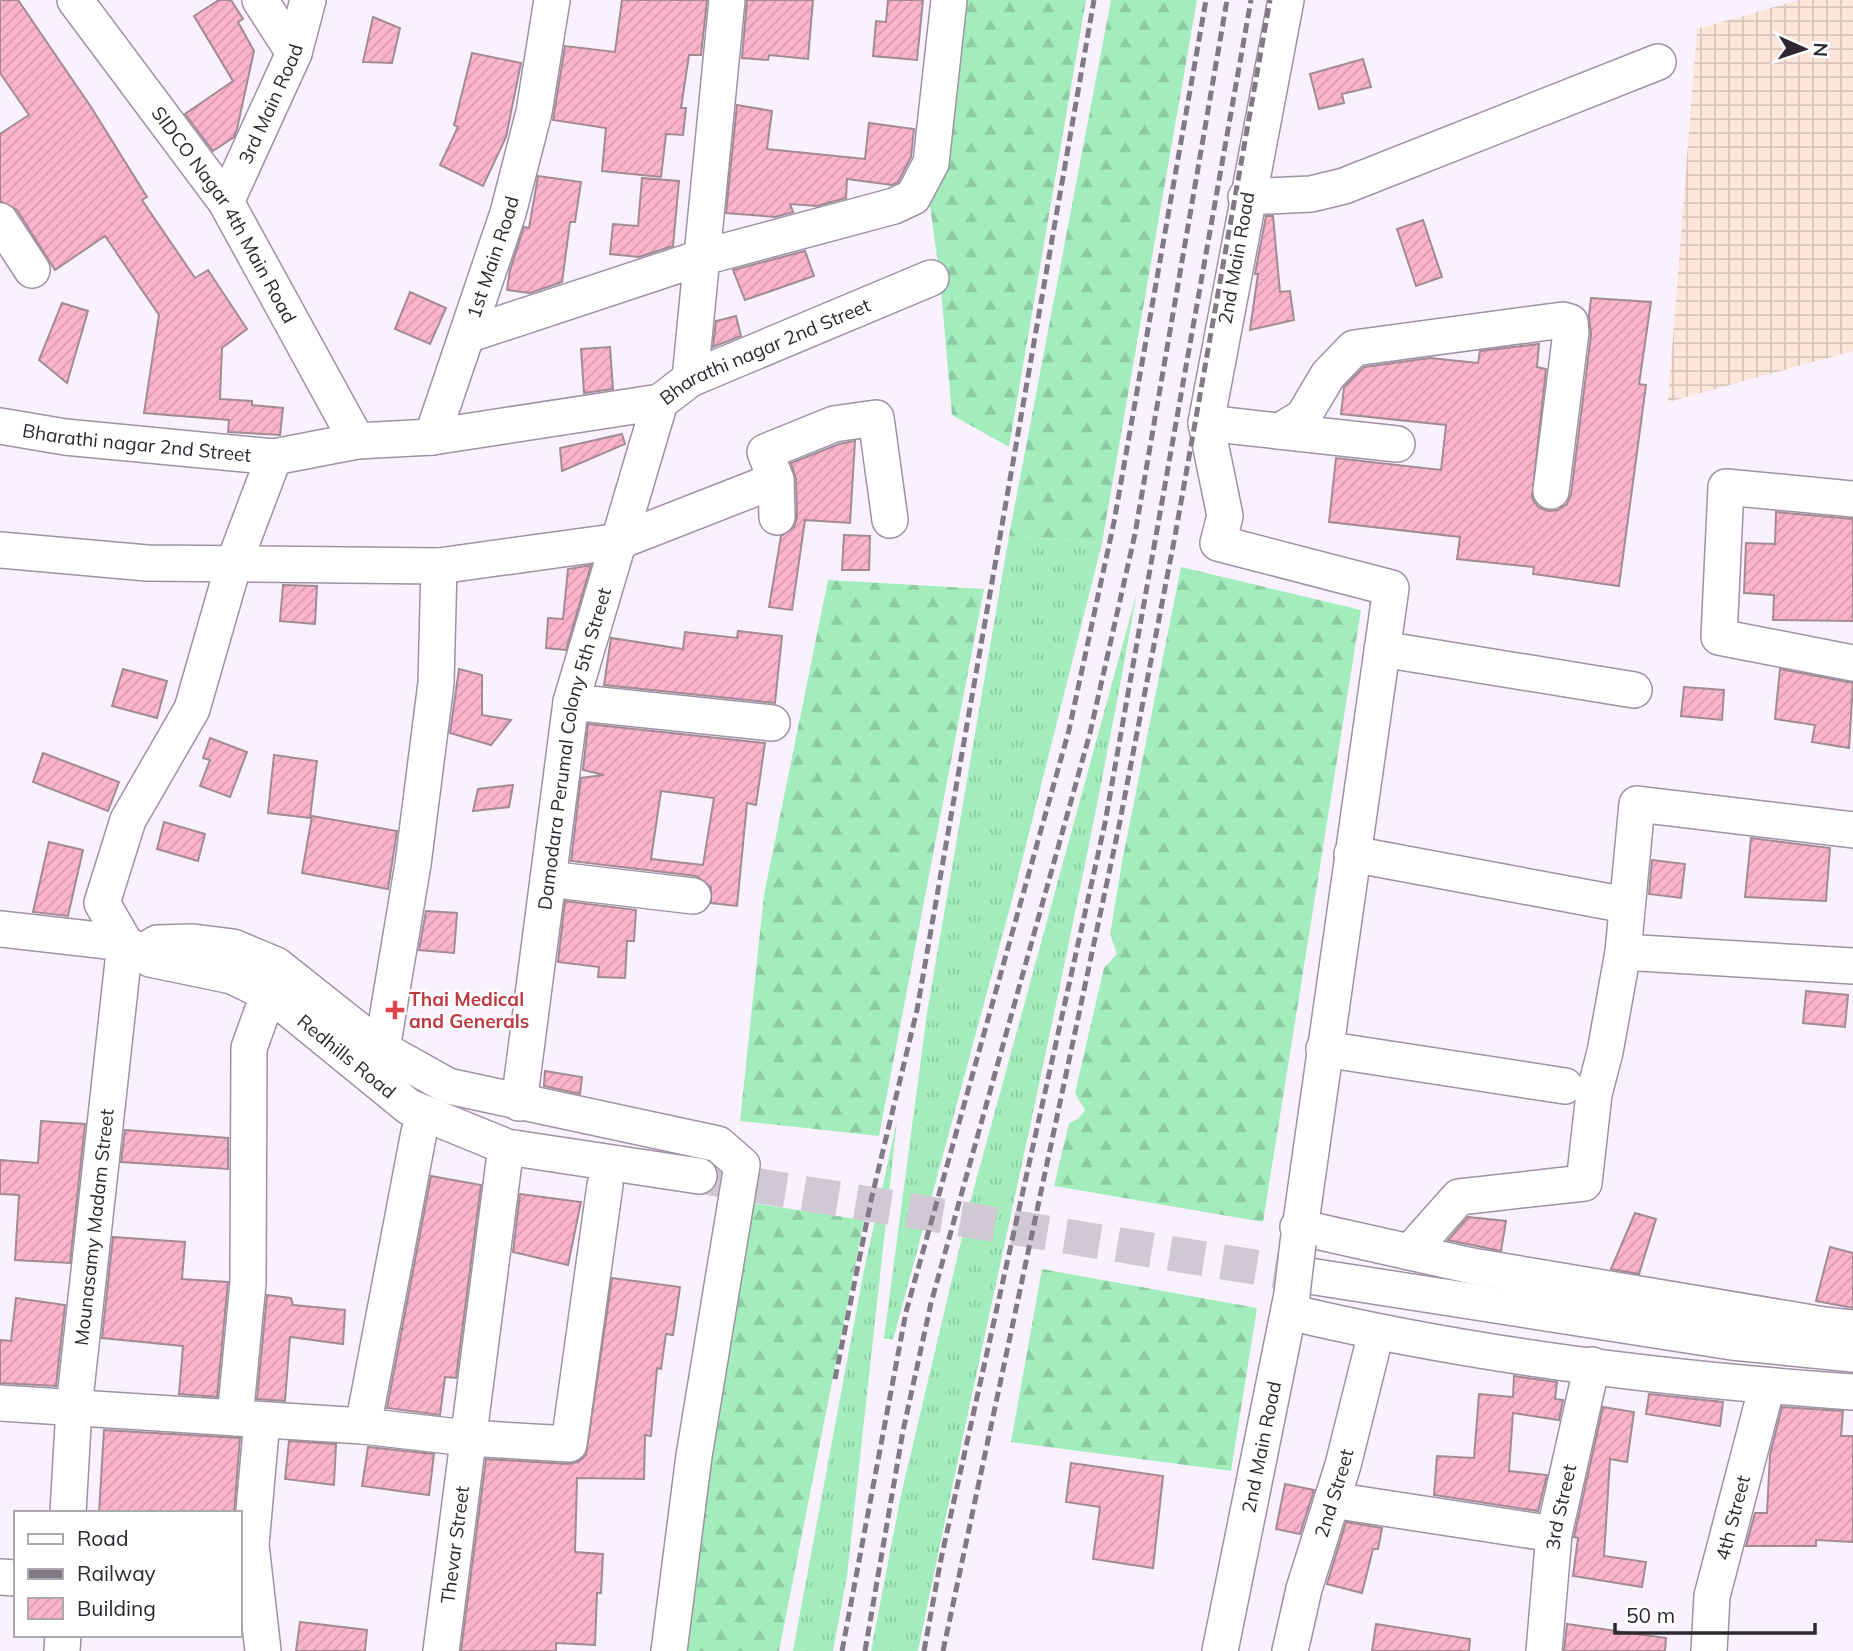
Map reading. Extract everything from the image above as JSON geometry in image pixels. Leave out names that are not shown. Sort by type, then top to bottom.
[{"type":"street","name":"SIDCO Nagar 4th Main Road","points":[[75,0],[226,202],[357,441]]},
{"type":"street","points":[[260,0],[294,53]]},
{"type":"street","name":"3rd Main Road","points":[[226,202],[294,53],[308,0]]},
{"type":"street","name":"1st Main Road","points":[[432,437],[508,213],[534,111],[552,0]]},
{"type":"street","points":[[690,379],[727,0]]},
{"type":"street","points":[[467,335],[700,258],[894,206],[913,197],[931,163],[949,0]]},
{"type":"street","name":"2nd Main Road","points":[[1220,1651],[1296,1270],[1324,1049],[1391,588],[1218,543],[1225,516],[1206,423],[1286,0]]},
{"type":"street","points":[[1247,197],[1311,194],[1343,186],[1658,62]]},
{"type":"street","points":[[0,221],[32,270]]},
{"type":"street","name":"Bharathi nagar 2nd Street","points":[[432,437],[660,402],[690,379],[931,278]]},
{"type":"street","points":[[1280,431],[1303,417],[1328,375],[1354,348],[1563,320],[1570,322],[1571,332],[1550,491]]},
{"type":"street","name":"Damodara Perumal Colony 5th Street","points":[[519,1103],[571,702],[660,402]]},
{"type":"street","points":[[777,517],[776,480],[765,452],[834,424],[876,418],[890,520]]},
{"type":"street","points":[[1206,423],[1396,444]]},
{"type":"street","name":"Bharathi nagar 2nd Street","points":[[0,426],[65,437],[274,457],[357,441]]},
{"type":"street","points":[[357,441],[432,437]]},
{"type":"street","points":[[274,457],[234,563],[192,709],[128,820],[102,904],[139,952],[169,980],[262,1013],[384,1109],[419,1132],[504,1162],[605,1185],[737,1201]]},
{"type":"street","points":[[0,551],[147,563],[439,566],[620,541],[776,480]]},
{"type":"street","points":[[1853,499],[1726,487],[1719,637],[1853,663]]},
{"type":"street","points":[[382,1049],[414,864],[436,683],[439,566]]},
{"type":"street","points":[[1382,649],[1634,691]]},
{"type":"street","points":[[571,702],[772,723]]},
{"type":"street","points":[[1410,1252],[1459,1197],[1584,1183],[1594,1094],[1605,1052],[1623,952],[1637,804],[1853,830]]},
{"type":"street","points":[[1352,855],[1610,902]]},
{"type":"street","points":[[548,879],[692,896]]},
{"type":"street","name":"Redhills Road","points":[[0,929],[139,952],[232,976],[273,996],[409,1107],[507,1147],[699,1176]]},
{"type":"street","points":[[139,952],[157,943],[193,942],[233,947],[276,965],[382,1049],[448,1086],[718,1144],[742,1166],[694,1456],[669,1651]]},
{"type":"street","name":"Mounasamy Madam Street","points":[[68,1511],[74,1408],[139,952]]},
{"type":"street","points":[[1623,952],[1853,966]]},
{"type":"street","points":[[262,1013],[249,1048],[247,1081],[250,1157],[248,1283],[251,1545],[263,1651]]},
{"type":"street","points":[[1324,1049],[1565,1086]]},
{"type":"street","points":[[363,1426],[419,1132]]},
{"type":"street","name":"Thevar Street","points":[[440,1651],[504,1162]]},
{"type":"street","points":[[0,1404],[363,1426],[467,1438],[569,1444],[605,1185]]},
{"type":"street","points":[[1296,1270],[1410,1252],[1486,1268],[1853,1328]]},
{"type":"street","points":[[1296,1270],[1376,1333],[1592,1365],[1767,1386],[1853,1392]]},
{"type":"street","points":[[1296,1270],[1718,1340],[1853,1354]]},
{"type":"street","name":"2nd Street","points":[[1290,1651],[1304,1589],[1332,1500],[1376,1333]]},
{"type":"street","name":"3rd Street","points":[[1544,1651],[1554,1534],[1592,1365]]},
{"type":"street","name":"4th Street","points":[[1709,1651],[1713,1596],[1767,1386]]},
{"type":"street","points":[[1332,1500],[1554,1534]]},
{"type":"shaded area","points":[[1799,0],[1853,0],[1853,351],[1668,402],[1697,29]]},
{"type":"green space","points":[[957,0],[1086,0],[1009,447],[952,415],[940,278],[928,192]]},
{"type":"green space","points":[[1111,0],[1197,0],[1102,543],[1009,536]]},
{"type":"green space","points":[[1009,536],[1102,543],[1016,885],[893,1340],[884,1338],[927,1013]]},
{"type":"green space","points":[[1181,567],[1361,610],[1263,1222],[1054,1186],[1069,1123],[1078,1119],[1085,1110],[1075,1093],[1104,968],[1117,954],[1110,934]]},
{"type":"green space","points":[[828,580],[984,589],[879,1136],[740,1121],[764,895]]},
{"type":"green space","points":[[1137,592],[1059,990],[918,1651],[871,1651],[901,1495],[971,1199]]},
{"type":"green space","points":[[897,1121],[847,1576],[833,1651],[793,1651],[864,1270]]},
{"type":"green space","points":[[745,1202],[864,1220],[779,1651],[680,1651]]},
{"type":"green space","points":[[1042,1269],[1257,1308],[1231,1471],[1011,1442]]},
{"type":"building","points":[[0,0],[18,0],[91,107],[147,197],[142,200],[195,278],[208,270],[247,329],[222,348],[220,399],[252,401],[252,405],[283,408],[280,435],[228,432],[229,420],[144,413],[159,315],[105,236],[55,270],[17,210],[0,201],[0,134],[29,115],[0,73]]},
{"type":"building","points":[[219,0],[231,0],[243,19],[238,22],[254,51],[234,137],[213,151],[185,114],[233,81],[194,16]]},
{"type":"building","points":[[622,0],[707,0],[701,55],[689,55],[681,108],[686,108],[683,135],[666,134],[661,177],[602,171],[606,128],[553,120],[565,46],[615,52]]},
{"type":"building","points":[[747,0],[813,0],[808,59],[769,55],[768,60],[742,58]]},
{"type":"building","points":[[888,0],[923,0],[917,60],[873,56],[876,21],[886,22]]},
{"type":"building","points":[[373,17],[400,28],[392,63],[363,62]]},
{"type":"building","points":[[472,53],[521,63],[506,137],[483,186],[440,165],[458,127],[454,125]]},
{"type":"building","points":[[1363,59],[1371,87],[1342,94],[1344,103],[1319,109],[1310,74]]},
{"type":"building","points":[[737,105],[772,111],[767,149],[865,159],[869,123],[914,129],[911,157],[898,182],[892,185],[847,179],[846,198],[817,206],[790,204],[793,212],[775,217],[726,213]]},
{"type":"building","points":[[538,176],[581,182],[575,222],[570,222],[562,282],[530,293],[507,290],[510,270],[524,227],[529,228]]},
{"type":"building","points":[[642,178],[679,181],[673,246],[639,257],[610,254],[613,224],[638,226]]},
{"type":"building","points":[[1266,216],[1273,216],[1280,292],[1290,291],[1294,320],[1250,330],[1258,274],[1255,274]]},
{"type":"building","points":[[1423,220],[1442,277],[1416,286],[1397,229]]},
{"type":"building","points":[[805,251],[814,276],[745,300],[733,270]]},
{"type":"building","points":[[410,292],[446,308],[430,344],[395,329]]},
{"type":"building","points":[[1591,298],[1651,302],[1639,384],[1646,385],[1619,586],[1533,574],[1534,567],[1457,559],[1460,537],[1329,522],[1336,458],[1441,470],[1446,425],[1341,414],[1344,387],[1364,367],[1430,358],[1478,363],[1480,351],[1539,344],[1537,367],[1546,369],[1532,498],[1538,507],[1548,511],[1558,510],[1567,504],[1571,494],[1591,335]]},
{"type":"building","points":[[62,303],[88,311],[67,383],[39,360]]},
{"type":"building","points":[[736,316],[741,336],[713,347],[716,321]]},
{"type":"building","points":[[610,347],[613,389],[584,393],[581,349]]},
{"type":"building","points":[[622,434],[625,444],[562,471],[560,448]]},
{"type":"building","points":[[855,441],[850,523],[805,520],[792,610],[769,607],[781,536],[794,527],[797,517],[796,479],[791,463],[839,444]]},
{"type":"building","points":[[1776,512],[1853,519],[1853,621],[1773,620],[1774,595],[1744,593],[1746,543],[1775,544]]},
{"type":"building","points":[[844,535],[870,536],[869,570],[842,570]]},
{"type":"building","points":[[591,565],[566,650],[546,648],[548,618],[563,619],[568,569]]},
{"type":"building","points":[[283,585],[317,586],[315,624],[280,621]]},
{"type":"building","points":[[738,631],[782,636],[775,703],[604,685],[611,638],[683,649],[685,632],[737,638]]},
{"type":"building","points":[[123,669],[167,681],[157,718],[112,706]]},
{"type":"building","points":[[459,669],[482,675],[482,715],[511,720],[491,745],[450,733]]},
{"type":"building","points":[[1780,669],[1853,683],[1849,748],[1812,742],[1815,725],[1775,719]]},
{"type":"building","points":[[1684,687],[1724,690],[1722,720],[1681,716]]},
{"type":"building","points":[[588,724],[765,743],[756,805],[747,803],[737,906],[711,903],[711,887],[696,876],[571,861],[581,778],[604,775],[583,770]],"holes":[[[661,791],[714,798],[703,865],[651,859]]]},
{"type":"building","points":[[210,738],[247,752],[230,797],[200,786],[210,760],[203,758]]},
{"type":"building","points":[[43,753],[119,782],[108,811],[33,782]]},
{"type":"building","points":[[274,755],[317,761],[310,818],[268,813]]},
{"type":"building","points":[[513,785],[509,807],[473,811],[478,789]]},
{"type":"building","points":[[312,816],[397,831],[388,889],[302,873]]},
{"type":"building","points":[[164,822],[205,834],[198,861],[157,849]]},
{"type":"building","points":[[1751,838],[1830,848],[1826,901],[1745,897]]},
{"type":"building","points":[[49,842],[83,850],[68,916],[33,912]]},
{"type":"building","points":[[1652,860],[1685,864],[1681,898],[1649,894]]},
{"type":"building","points":[[565,901],[636,910],[634,941],[627,941],[625,978],[598,977],[599,967],[558,962]]},
{"type":"building","points":[[426,911],[457,913],[454,953],[419,950]]},
{"type":"building","points":[[1806,991],[1848,995],[1845,1027],[1803,1023]]},
{"type":"building","points":[[545,1071],[582,1077],[580,1094],[544,1086]]},
{"type":"building","points":[[41,1121],[85,1124],[70,1263],[15,1260],[19,1195],[0,1194],[0,1160],[38,1163]]},
{"type":"building","points":[[125,1130],[228,1138],[228,1169],[121,1162]]},
{"type":"building","points":[[431,1176],[481,1185],[456,1378],[445,1377],[440,1415],[387,1408]]},
{"type":"building","points":[[520,1194],[581,1202],[568,1265],[513,1252]]},
{"type":"building","points":[[1635,1213],[1656,1219],[1639,1274],[1611,1269]]},
{"type":"building","points":[[1468,1217],[1506,1221],[1501,1251],[1448,1240]]},
{"type":"building","points":[[113,1237],[185,1242],[182,1279],[228,1282],[217,1397],[179,1394],[183,1346],[102,1338]]},
{"type":"building","points":[[1830,1247],[1853,1253],[1853,1308],[1816,1301]]},
{"type":"building","points":[[612,1278],[680,1287],[673,1335],[666,1334],[661,1369],[657,1368],[651,1436],[645,1435],[644,1479],[577,1478],[575,1552],[603,1554],[601,1593],[597,1593],[595,1645],[556,1643],[556,1651],[461,1651],[486,1459],[568,1464],[578,1462],[586,1455]]},
{"type":"building","points":[[267,1295],[291,1298],[293,1305],[345,1310],[343,1344],[290,1337],[285,1401],[257,1399]]},
{"type":"building","points":[[16,1298],[65,1305],[56,1386],[0,1383],[0,1340],[11,1341]]},
{"type":"building","points":[[1514,1376],[1557,1382],[1555,1399],[1563,1400],[1559,1420],[1513,1413],[1509,1471],[1547,1475],[1538,1511],[1434,1495],[1437,1456],[1474,1458],[1479,1394],[1513,1397]]},
{"type":"building","points":[[1649,1394],[1723,1402],[1720,1426],[1646,1414]]},
{"type":"building","points":[[1603,1407],[1634,1412],[1627,1462],[1610,1459],[1604,1556],[1646,1562],[1642,1587],[1573,1576],[1578,1538],[1574,1537]]},
{"type":"building","points":[[1782,1407],[1843,1411],[1841,1436],[1853,1436],[1853,1542],[1816,1540],[1816,1546],[1746,1546],[1755,1513],[1767,1513],[1770,1455]]},
{"type":"building","points":[[104,1430],[240,1438],[234,1511],[99,1511]]},
{"type":"building","points":[[289,1441],[336,1444],[334,1485],[285,1479]]},
{"type":"building","points":[[368,1447],[434,1454],[429,1495],[362,1486]]},
{"type":"building","points":[[1071,1463],[1163,1476],[1153,1568],[1093,1559],[1100,1507],[1066,1502]]},
{"type":"building","points":[[1285,1484],[1314,1490],[1300,1534],[1276,1529]]},
{"type":"building","points":[[1346,1522],[1382,1528],[1378,1549],[1373,1549],[1362,1593],[1327,1584]]},
{"type":"building","points":[[300,1622],[367,1630],[365,1651],[296,1651]]},
{"type":"building","points":[[1376,1624],[1470,1639],[1469,1651],[1372,1651]]},
{"type":"building","points":[[1567,1624],[1666,1638],[1665,1651],[1564,1651]]},
{"type":"tunnel","points":[[699,1176],[1303,1275]]},
{"type":"railway","points":[[835,1379],[872,1196],[917,1010],[1094,0]]},
{"type":"railway","points":[[842,1651],[906,1312],[1069,730],[1114,522],[1206,0]]},
{"type":"railway","points":[[865,1651],[903,1431],[931,1303],[1090,733],[1135,534],[1227,0]]},
{"type":"railway","points":[[924,1651],[941,1559],[1105,823],[1251,0]]},
{"type":"railway","points":[[943,1651],[1119,826],[1175,536],[1270,0]]},
{"type":"place","name":"Thai Medical and Generals","points":[[395,1010]]}]
